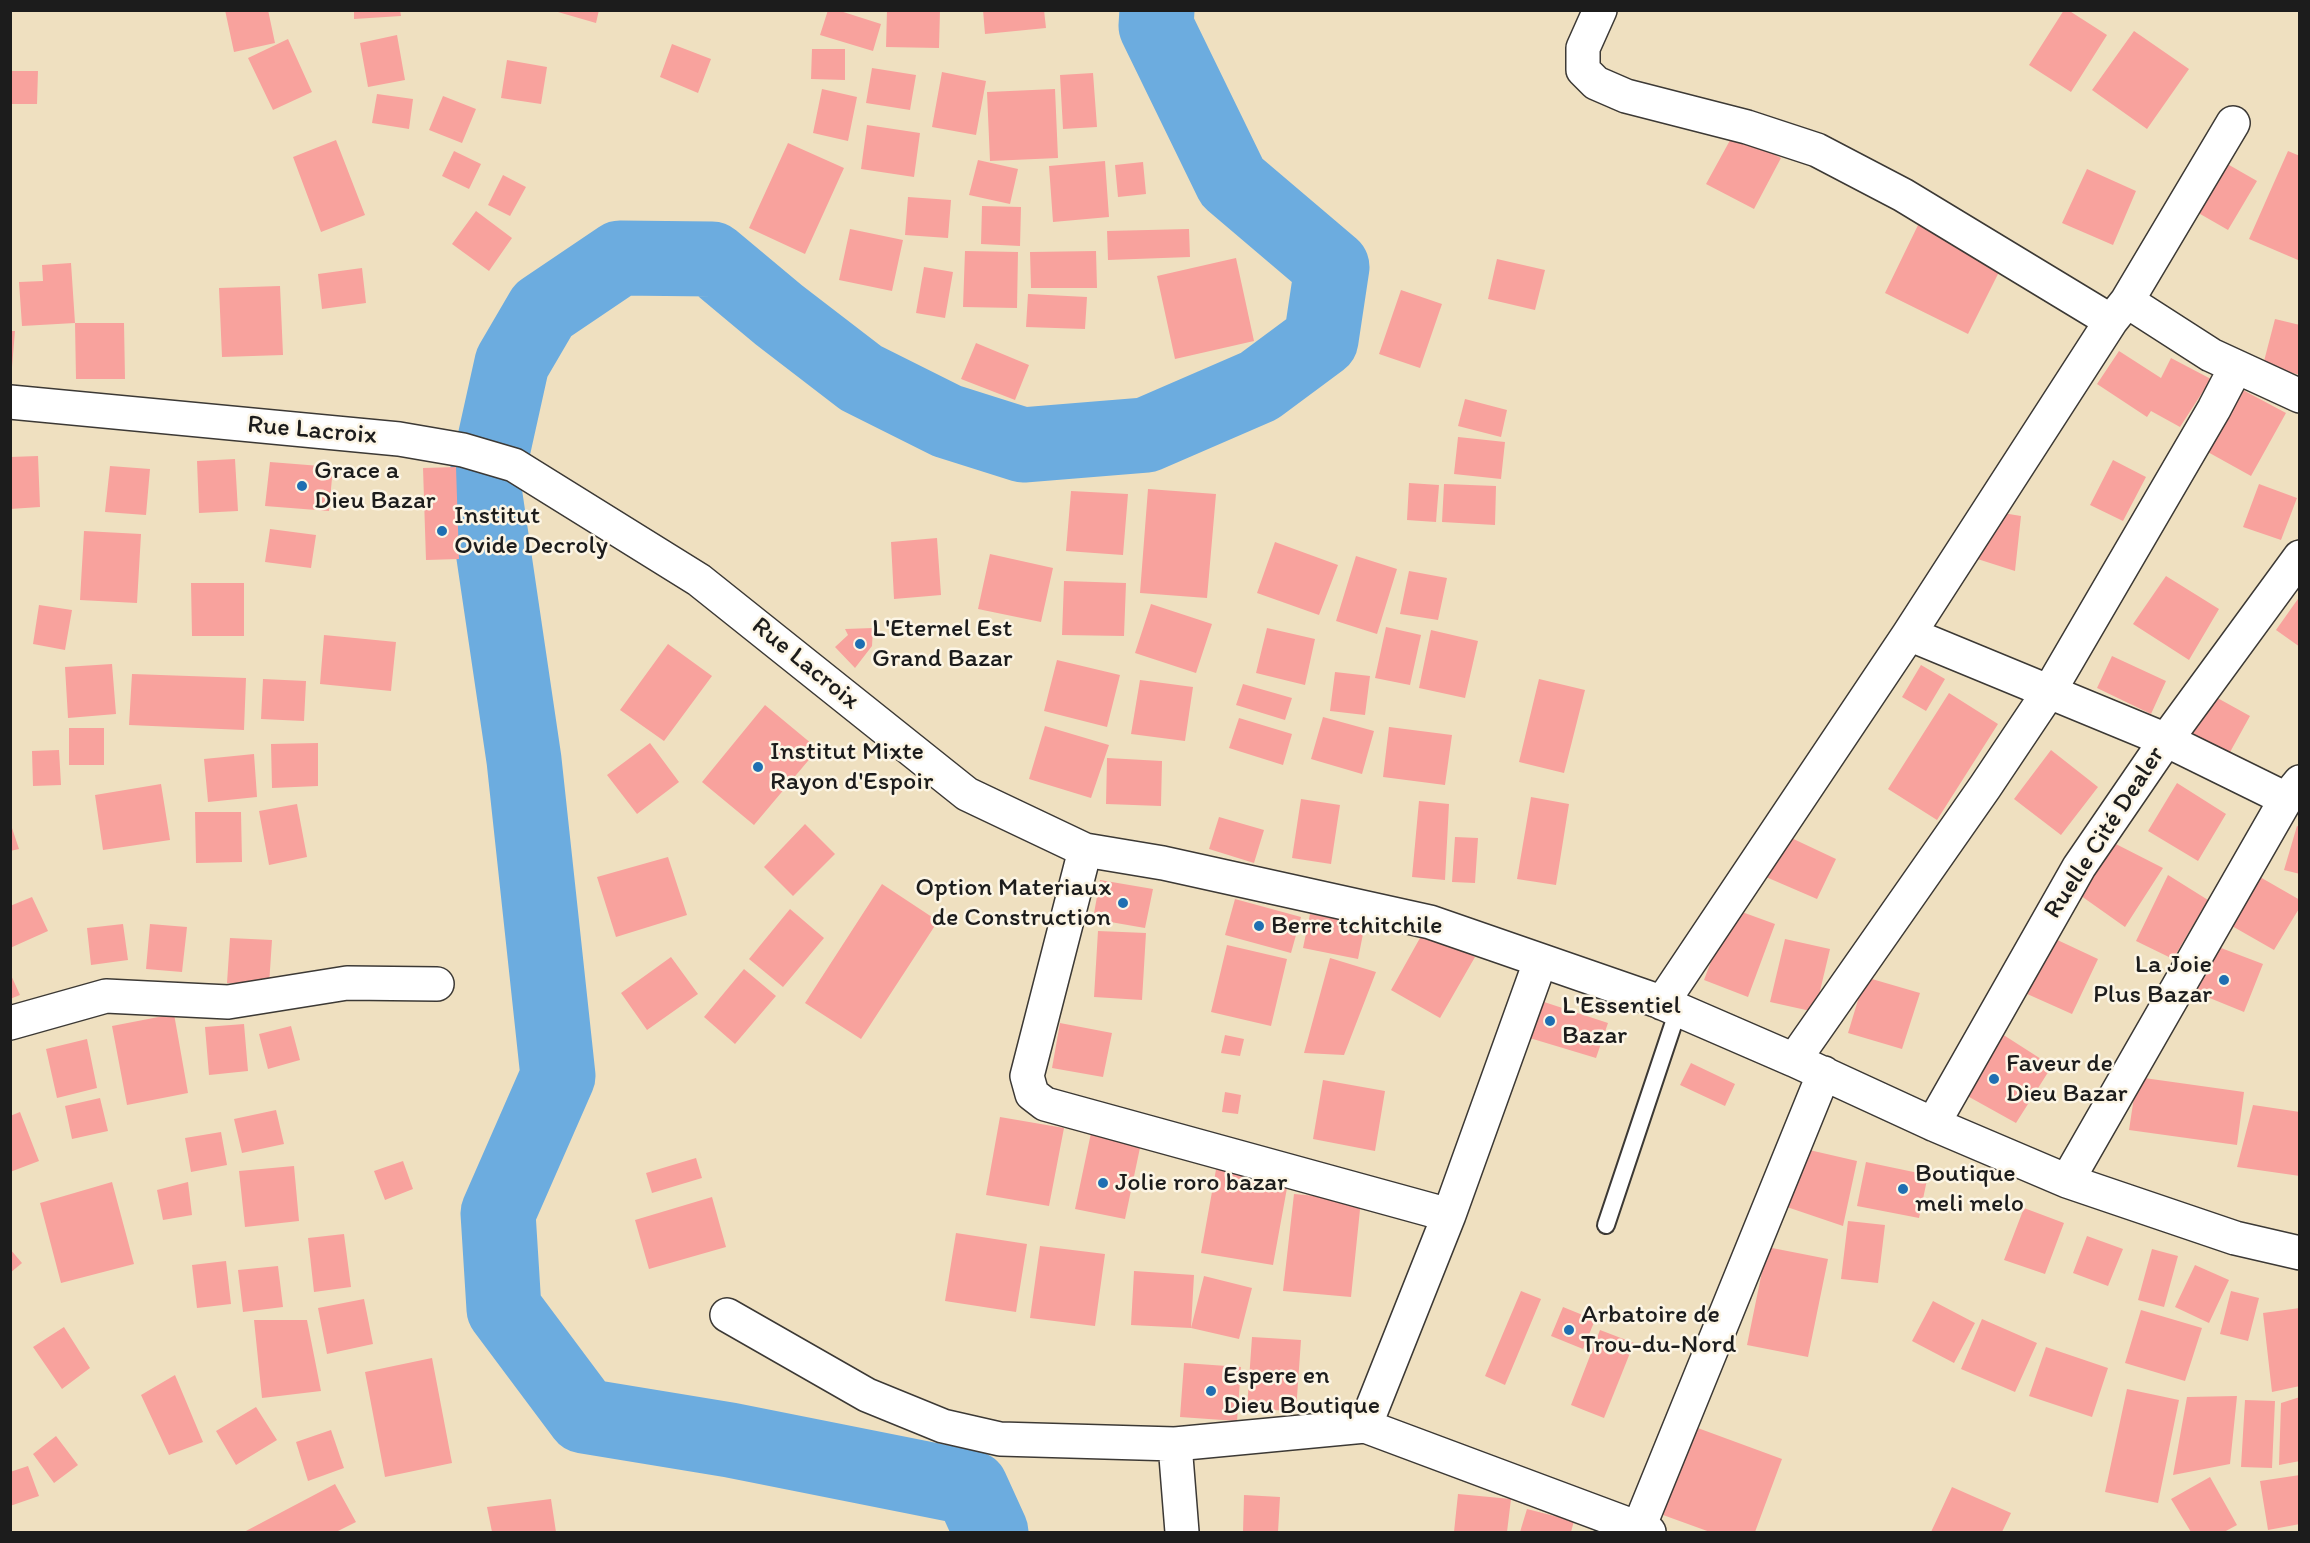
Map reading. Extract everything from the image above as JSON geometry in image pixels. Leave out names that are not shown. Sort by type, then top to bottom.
[{"type":"street","points":[[1600,10],[1583,48],[1583,70],[1596,83],[1626,96],[1747,127],[1817,150],[2119,311],[2300,396]]},
{"type":"street","points":[[1670,1006],[2119,311],[2233,123]]},
{"type":"street","points":[[1794,1059],[1985,787],[2050,690],[2214,409],[2236,367]]},
{"type":"street","name":"Rue Lacroix","points":[[10,402],[399,439],[463,450],[513,465],[699,580],[967,794],[1085,850],[1163,863],[1430,922],[1670,1006],[1794,1059],[1933,1124],[2067,1180],[2235,1238],[2300,1253]]},
{"type":"street","name":"Ruelle Cité Dealer","points":[[1933,1124],[2079,867],[2166,740],[2300,557]]},
{"type":"street","points":[[1909,634],[2293,791],[2067,1180]]},
{"type":"street","points":[[1085,850],[1027,1076],[1032,1094],[1045,1104],[1449,1215]]},
{"type":"street","points":[[1365,1426],[1449,1215],[1540,962]]},
{"type":"street","points":[[10,1023],[106,996],[228,1002],[347,983],[437,984]]},
{"type":"street","points":[[727,1315],[867,1395],[943,1426],[1000,1439],[1175,1444],[1365,1426],[1641,1531],[1824,1073]]},
{"type":"street","points":[[1175,1444],[1182,1533]]},
{"type":"lane","points":[[1606,1224],[1670,1006]]},
{"type":"building","points":[[225,10],[268,10],[275,43],[234,52]]},
{"type":"building","points":[[354,10],[400,10],[401,16],[354,19]]},
{"type":"building","points":[[551,10],[599,10],[596,23]]},
{"type":"building","points":[[828,10],[837,10],[881,24],[873,51],[820,35]]},
{"type":"building","points":[[887,10],[940,10],[939,48],[886,47]]},
{"type":"building","points":[[983,10],[1044,10],[1046,28],[985,34]]},
{"type":"building","points":[[2064,10],[2068,10],[2107,35],[2071,92],[2029,65]]},
{"type":"building","points":[[2134,31],[2189,69],[2147,129],[2092,90]]},
{"type":"building","points":[[397,35],[405,80],[368,87],[360,43]]},
{"type":"building","points":[[288,39],[312,92],[273,110],[248,58]]},
{"type":"building","points":[[672,44],[711,59],[698,93],[660,77]]},
{"type":"building","points":[[812,49],[845,49],[845,80],[811,79]]},
{"type":"building","points":[[507,60],[547,67],[541,104],[501,98]]},
{"type":"building","points":[[872,68],[916,75],[910,110],[866,103]]},
{"type":"building","points":[[10,71],[38,71],[37,104],[10,104]]},
{"type":"building","points":[[942,72],[986,81],[976,135],[932,127]]},
{"type":"building","points":[[1093,73],[1097,127],[1063,129],[1060,75]]},
{"type":"building","points":[[822,89],[857,97],[848,141],[813,133]]},
{"type":"building","points":[[1055,89],[1058,158],[990,161],[987,92]]},
{"type":"building","points":[[377,94],[413,99],[409,129],[372,123]]},
{"type":"building","points":[[443,96],[476,109],[462,143],[429,130]]},
{"type":"building","points":[[867,125],[920,133],[914,177],[861,169]]},
{"type":"building","points":[[1734,133],[1781,158],[1754,209],[1706,184]]},
{"type":"building","points":[[336,140],[365,215],[321,232],[293,157]]},
{"type":"building","points":[[788,143],[844,168],[805,254],[749,228]]},
{"type":"building","points":[[454,151],[481,164],[469,189],[442,176]]},
{"type":"building","points":[[2288,151],[2300,156],[2300,256],[2298,260],[2249,239]]},
{"type":"building","points":[[2217,158],[2257,181],[2228,230],[2188,207]]},
{"type":"building","points":[[978,160],[1018,169],[1010,204],[969,195]]},
{"type":"building","points":[[1105,161],[1109,217],[1053,222],[1049,166]]},
{"type":"building","points":[[1143,162],[1146,194],[1118,197],[1115,165]]},
{"type":"building","points":[[2087,169],[2136,191],[2113,245],[2062,223]]},
{"type":"building","points":[[503,175],[526,187],[510,216],[488,205]]},
{"type":"building","points":[[908,197],[951,200],[948,238],[905,235]]},
{"type":"building","points":[[982,206],[1021,207],[1020,246],[981,244]]},
{"type":"building","points":[[476,211],[512,238],[489,271],[452,244]]},
{"type":"building","points":[[1920,221],[2004,262],[1968,334],[1885,293]]},
{"type":"building","points":[[850,229],[903,240],[892,291],[839,280]]},
{"type":"building","points":[[1189,229],[1190,257],[1108,260],[1107,231]]},
{"type":"building","points":[[965,251],[1018,252],[1017,308],[963,307]]},
{"type":"building","points":[[1096,251],[1097,288],[1031,288],[1030,252]]},
{"type":"building","points":[[1236,258],[1254,341],[1175,359],[1157,276]]},
{"type":"building","points":[[1497,259],[1545,270],[1535,310],[1488,299]]},
{"type":"building","points":[[71,263],[75,323],[22,326],[19,282],[43,281],[42,265]]},
{"type":"building","points":[[924,267],[953,272],[945,318],[916,313]]},
{"type":"building","points":[[362,268],[366,303],[322,309],[318,274]]},
{"type":"building","points":[[280,286],[283,355],[222,357],[219,288]]},
{"type":"building","points":[[1401,290],[1442,304],[1420,368],[1379,354]]},
{"type":"building","points":[[1028,294],[1087,297],[1085,329],[1026,327]]},
{"type":"building","points":[[2275,319],[2300,325],[2300,375],[2263,365]]},
{"type":"building","points":[[75,323],[124,323],[125,379],[76,379]]},
{"type":"building","points":[[10,331],[15,331],[12,367],[10,367]]},
{"type":"building","points":[[976,343],[1029,365],[1015,400],[961,379]]},
{"type":"building","points":[[2119,351],[2161,378],[2171,358],[2211,379],[2180,427],[2151,411],[2147,417],[2097,384]]},
{"type":"building","points":[[2241,389],[2286,413],[2251,476],[2206,451]]},
{"type":"building","points":[[1465,399],[1507,410],[1501,437],[1458,426]]},
{"type":"building","points":[[1458,437],[1505,442],[1501,479],[1454,474]]},
{"type":"building","points":[[38,456],[40,507],[10,509],[10,457]]},
{"type":"building","points":[[235,459],[238,511],[199,513],[197,461]]},
{"type":"building","points":[[2113,460],[2146,477],[2123,521],[2090,505]]},
{"type":"building","points":[[270,462],[333,467],[329,511],[265,506]]},
{"type":"building","points":[[110,466],[150,469],[146,515],[105,512]]},
{"type":"building","points":[[456,467],[459,559],[426,560],[423,468]]},
{"type":"building","points":[[1409,483],[1439,485],[1436,522],[1407,520]]},
{"type":"building","points":[[1444,484],[1496,486],[1495,525],[1442,522]]},
{"type":"building","points":[[2259,484],[2297,498],[2281,540],[2243,527]]},
{"type":"building","points":[[1148,489],[1216,494],[1207,598],[1140,593]]},
{"type":"building","points":[[1071,491],[1128,494],[1123,555],[1066,551]]},
{"type":"building","points":[[1991,511],[2021,516],[2015,571],[1965,555]]},
{"type":"building","points":[[270,529],[316,535],[311,568],[265,562]]},
{"type":"building","points":[[84,531],[141,534],[137,603],[80,600]]},
{"type":"building","points":[[937,538],[941,595],[894,599],[891,542]]},
{"type":"building","points":[[1275,542],[1338,565],[1319,615],[1257,593]]},
{"type":"building","points":[[990,554],[1053,568],[1041,622],[978,609]]},
{"type":"building","points":[[1356,556],[1397,569],[1377,634],[1336,621]]},
{"type":"building","points":[[1409,571],[1447,578],[1438,620],[1400,614]]},
{"type":"building","points":[[2166,576],[2219,609],[2189,660],[2133,624]]},
{"type":"building","points":[[1064,581],[1126,583],[1124,636],[1062,635]]},
{"type":"building","points":[[191,583],[244,583],[244,636],[192,636]]},
{"type":"building","points":[[2300,596],[2300,647],[2276,630]]},
{"type":"building","points":[[1151,604],[1212,624],[1196,673],[1135,653]]},
{"type":"building","points":[[39,605],[72,610],[65,650],[33,644]]},
{"type":"building","points":[[1386,627],[1421,635],[1410,685],[1375,678]]},
{"type":"building","points":[[873,628],[872,646],[855,668],[835,647],[848,635],[845,629]]},
{"type":"building","points":[[1267,628],[1315,639],[1305,685],[1256,673]]},
{"type":"building","points":[[1431,630],[1478,641],[1465,698],[1419,688]]},
{"type":"building","points":[[324,635],[396,642],[391,691],[320,684]]},
{"type":"building","points":[[668,644],[712,676],[664,741],[620,710]]},
{"type":"building","points":[[2112,656],[2166,681],[2151,714],[2097,688]]},
{"type":"building","points":[[1057,660],[1120,675],[1107,727],[1044,711]]},
{"type":"building","points":[[112,664],[116,714],[68,718],[65,667]]},
{"type":"building","points":[[1921,665],[1945,679],[1926,711],[1902,697]]},
{"type":"building","points":[[1335,672],[1370,676],[1365,715],[1330,711]]},
{"type":"building","points":[[132,674],[246,678],[244,730],[129,725]]},
{"type":"building","points":[[263,679],[306,681],[304,721],[261,719]]},
{"type":"building","points":[[1539,679],[1585,690],[1564,773],[1519,762]]},
{"type":"building","points":[[1140,680],[1193,687],[1185,741],[1131,734]]},
{"type":"building","points":[[1243,684],[1292,698],[1285,720],[1236,705]]},
{"type":"building","points":[[1949,693],[1998,724],[1937,820],[1888,789]]},
{"type":"building","points":[[2212,695],[2250,716],[2224,763],[2186,742]]},
{"type":"building","points":[[765,705],[818,749],[754,825],[702,782]]},
{"type":"building","points":[[1323,717],[1374,731],[1362,774],[1311,759]]},
{"type":"building","points":[[1239,718],[1292,734],[1283,765],[1229,748]]},
{"type":"building","points":[[1045,726],[1109,745],[1091,798],[1029,779]]},
{"type":"building","points":[[1389,727],[1452,735],[1445,785],[1383,777]]},
{"type":"building","points":[[69,728],[104,728],[104,765],[69,765]]},
{"type":"building","points":[[318,743],[318,786],[272,788],[271,744]]},
{"type":"building","points":[[650,743],[679,782],[637,814],[607,775]]},
{"type":"building","points":[[59,750],[61,785],[33,786],[32,751]]},
{"type":"building","points":[[2051,750],[2098,787],[2061,835],[2014,799]]},
{"type":"building","points":[[254,754],[257,797],[208,802],[204,759]]},
{"type":"building","points":[[1107,758],[1162,761],[1161,806],[1106,804]]},
{"type":"building","points":[[2177,783],[2226,814],[2198,861],[2148,831]]},
{"type":"building","points":[[161,784],[170,840],[103,850],[95,795]]},
{"type":"building","points":[[1531,797],[1569,804],[1556,885],[1517,879]]},
{"type":"building","points":[[1301,799],[1340,805],[1331,864],[1292,858]]},
{"type":"building","points":[[1419,801],[1449,804],[1445,880],[1412,877]]},
{"type":"building","points":[[297,804],[307,857],[269,865],[259,811]]},
{"type":"building","points":[[195,812],[241,812],[242,862],[196,863]]},
{"type":"building","points":[[1219,817],[1264,830],[1254,863],[1209,849]]},
{"type":"building","points":[[10,822],[19,849],[10,851]]},
{"type":"building","points":[[805,824],[835,854],[793,896],[764,867]]},
{"type":"building","points":[[2297,826],[2300,827],[2300,874],[2284,870]]},
{"type":"building","points":[[1785,835],[1836,859],[1817,899],[1766,877]]},
{"type":"building","points":[[1455,837],[1478,838],[1475,883],[1452,882]]},
{"type":"building","points":[[2110,841],[2163,868],[2125,927],[2077,893]]},
{"type":"building","points":[[668,857],[687,915],[616,937],[597,877]]},
{"type":"building","points":[[2253,873],[2300,900],[2300,907],[2274,950],[2225,922]]},
{"type":"building","points":[[2168,875],[2208,900],[2173,959],[2136,941]]},
{"type":"building","points":[[1100,880],[1153,889],[1145,928],[1093,919]]},
{"type":"building","points":[[882,884],[938,921],[861,1039],[805,1003]]},
{"type":"building","points":[[32,897],[48,931],[10,948],[10,906]]},
{"type":"building","points":[[1235,899],[1301,917],[1291,953],[1225,935]]},
{"type":"building","points":[[1731,908],[1775,924],[1748,997],[1704,980]]},
{"type":"building","points":[[790,909],[824,938],[783,987],[749,959]]},
{"type":"building","points":[[1310,914],[1365,924],[1358,959],[1303,948]]},
{"type":"building","points":[[123,924],[128,960],[91,965],[87,928]]},
{"type":"building","points":[[150,924],[187,927],[182,972],[146,969]]},
{"type":"building","points":[[1425,929],[1475,957],[1440,1018],[1391,990]]},
{"type":"building","points":[[1098,931],[1146,933],[1142,1000],[1094,997]]},
{"type":"building","points":[[2051,937],[2098,959],[2072,1014],[2025,993]]},
{"type":"building","points":[[230,938],[272,940],[269,985],[227,983]]},
{"type":"building","points":[[1785,939],[1830,949],[1815,1012],[1770,1002]]},
{"type":"building","points":[[2208,943],[2263,964],[2244,1012],[2190,990]]},
{"type":"building","points":[[1227,945],[1287,959],[1271,1026],[1211,1012]]},
{"type":"building","points":[[671,957],[698,994],[647,1030],[621,993]]},
{"type":"building","points":[[1330,958],[1376,972],[1344,1055],[1304,1053]]},
{"type":"building","points":[[744,969],[776,996],[735,1044],[704,1017]]},
{"type":"building","points":[[10,973],[20,995],[10,999]]},
{"type":"building","points":[[1865,977],[1920,993],[1902,1049],[1848,1033]]},
{"type":"building","points":[[1535,999],[1608,1023],[1596,1058],[1523,1036]]},
{"type":"building","points":[[174,1014],[188,1093],[127,1105],[112,1026]]},
{"type":"building","points":[[1060,1023],[1112,1033],[1103,1077],[1052,1068]]},
{"type":"building","points":[[244,1024],[248,1071],[209,1075],[205,1027]]},
{"type":"building","points":[[291,1026],[300,1060],[268,1069],[259,1034]]},
{"type":"building","points":[[2002,1034],[2052,1066],[2016,1123],[1962,1093]]},
{"type":"building","points":[[1225,1035],[1244,1039],[1240,1056],[1221,1053]]},
{"type":"building","points":[[87,1039],[97,1088],[57,1098],[46,1049]]},
{"type":"building","points":[[1691,1063],[1735,1084],[1725,1106],[1680,1085]]},
{"type":"building","points":[[2137,1077],[2244,1092],[2237,1145],[2129,1130]]},
{"type":"building","points":[[1323,1080],[1385,1091],[1375,1151],[1313,1139]]},
{"type":"building","points":[[1225,1092],[1241,1095],[1238,1114],[1222,1112]]},
{"type":"building","points":[[100,1098],[108,1131],[72,1139],[65,1106]]},
{"type":"building","points":[[2253,1105],[2300,1112],[2300,1176],[2237,1167]]},
{"type":"building","points":[[276,1110],[284,1144],[242,1153],[234,1119]]},
{"type":"building","points":[[20,1112],[39,1161],[10,1172],[10,1116]]},
{"type":"building","points":[[1000,1117],[1064,1128],[1049,1206],[986,1195]]},
{"type":"building","points":[[221,1132],[227,1165],[191,1172],[185,1138]]},
{"type":"building","points":[[1091,1133],[1141,1143],[1125,1219],[1075,1209]]},
{"type":"building","points":[[1805,1149],[1857,1161],[1843,1226],[1784,1206]]},
{"type":"building","points":[[696,1158],[702,1178],[652,1193],[646,1173]]},
{"type":"building","points":[[403,1161],[413,1189],[385,1200],[374,1171]]},
{"type":"building","points":[[1866,1162],[1928,1175],[1919,1218],[1857,1206]]},
{"type":"building","points":[[1217,1164],[1289,1177],[1273,1265],[1201,1253]]},
{"type":"building","points":[[294,1166],[299,1221],[245,1227],[239,1171]]},
{"type":"building","points":[[112,1182],[134,1264],[61,1283],[40,1203]]},
{"type":"building","points":[[188,1182],[192,1215],[163,1220],[157,1190]]},
{"type":"building","points":[[1294,1194],[1361,1200],[1351,1297],[1283,1291]]},
{"type":"building","points":[[712,1197],[726,1247],[649,1269],[635,1220]]},
{"type":"building","points":[[2024,1208],[2064,1223],[2045,1274],[2004,1260]]},
{"type":"building","points":[[1848,1221],[1885,1225],[1878,1283],[1841,1279]]},
{"type":"building","points":[[956,1233],[1027,1244],[1016,1312],[945,1301]]},
{"type":"building","points":[[344,1234],[351,1287],[314,1292],[308,1238]]},
{"type":"building","points":[[2087,1236],[2123,1249],[2108,1286],[2073,1273]]},
{"type":"building","points":[[1040,1246],[1105,1254],[1095,1326],[1030,1318]]},
{"type":"building","points":[[1767,1247],[1828,1259],[1808,1357],[1747,1345]]},
{"type":"building","points":[[10,1249],[22,1263],[10,1273]]},
{"type":"building","points":[[2152,1249],[2178,1256],[2164,1307],[2138,1300]]},
{"type":"building","points":[[226,1261],[231,1304],[197,1308],[192,1265]]},
{"type":"building","points":[[2195,1265],[2229,1280],[2209,1323],[2175,1307]]},
{"type":"building","points":[[278,1266],[283,1307],[243,1312],[238,1270]]},
{"type":"building","points":[[1134,1271],[1194,1275],[1191,1328],[1131,1325]]},
{"type":"building","points":[[1204,1276],[1252,1288],[1239,1339],[1191,1328]]},
{"type":"building","points":[[1521,1291],[1541,1299],[1505,1385],[1485,1376]]},
{"type":"building","points":[[2231,1291],[2259,1298],[2248,1341],[2220,1334]]},
{"type":"building","points":[[364,1299],[373,1344],[327,1354],[318,1308]]},
{"type":"building","points":[[1933,1301],[1975,1323],[1954,1363],[1912,1341]]},
{"type":"building","points":[[1563,1307],[1595,1320],[1583,1349],[1551,1336]]},
{"type":"building","points":[[2300,1308],[2300,1386],[2272,1392],[2263,1313]]},
{"type":"building","points":[[2141,1310],[2202,1328],[2185,1381],[2125,1363]]},
{"type":"building","points":[[1982,1319],[2037,1343],[2015,1392],[1961,1369]]},
{"type":"building","points":[[254,1320],[307,1320],[321,1391],[262,1398]]},
{"type":"building","points":[[64,1327],[90,1368],[62,1389],[33,1347]]},
{"type":"building","points":[[1600,1330],[1634,1343],[1604,1418],[1571,1405]]},
{"type":"building","points":[[1252,1337],[1301,1340],[1296,1411],[1247,1409]]},
{"type":"building","points":[[2046,1347],[2108,1368],[2092,1417],[2029,1396]]},
{"type":"building","points":[[432,1358],[452,1463],[385,1477],[365,1372]]},
{"type":"building","points":[[1184,1363],[1241,1367],[1237,1421],[1180,1417]]},
{"type":"building","points":[[175,1375],[203,1442],[169,1455],[141,1395]]},
{"type":"building","points":[[2127,1389],[2179,1400],[2158,1503],[2105,1492]]},
{"type":"building","points":[[2237,1396],[2230,1464],[2173,1475],[2187,1397]]},
{"type":"building","points":[[2300,1397],[2300,1461],[2279,1465],[2281,1403]]},
{"type":"building","points":[[2245,1400],[2275,1401],[2272,1468],[2241,1467]]},
{"type":"building","points":[[256,1407],[277,1440],[236,1465],[216,1431]]},
{"type":"building","points":[[1695,1427],[1782,1459],[1755,1532],[1710,1532],[1663,1515]]},
{"type":"building","points":[[331,1430],[344,1468],[308,1481],[296,1442]]},
{"type":"building","points":[[56,1436],[78,1465],[54,1483],[33,1454]]},
{"type":"building","points":[[28,1466],[39,1496],[10,1506],[10,1472]]},
{"type":"building","points":[[2300,1475],[2300,1524],[2268,1530],[2260,1481]]},
{"type":"building","points":[[2210,1477],[2237,1525],[2224,1532],[2191,1532],[2171,1499]]},
{"type":"building","points":[[335,1484],[356,1522],[336,1532],[244,1532]]},
{"type":"building","points":[[1952,1487],[2011,1513],[2002,1532],[1931,1532]]},
{"type":"building","points":[[1458,1494],[1511,1499],[1507,1532],[1454,1532]]},
{"type":"building","points":[[1244,1495],[1280,1497],[1278,1532],[1243,1532]]},
{"type":"building","points":[[551,1499],[556,1532],[492,1532],[487,1507]]},
{"type":"building","points":[[1527,1509],[1574,1521],[1571,1532],[1520,1532]]},
{"type":"waterway","points":[[991,1532],[971,1488],[730,1440],[584,1416],[504,1309],[498,1213],[558,1076],[524,760],[484,489],[512,363],[543,310],[620,258],[712,259],[779,315],[861,378],[947,421],[1023,445],[1146,435],[1259,386],[1321,340],[1332,267],[1232,182],[1156,26],[1157,10]]},
{"type":"place","name":"Grace a Dieu Bazar","points":[[302,486]]},
{"type":"place","name":"Institut Ovide Decroly","points":[[442,531]]},
{"type":"place","name":"L'Eternel Est Grand Bazar","points":[[860,644]]},
{"type":"place","name":"Institut Mixte Rayon d'Espoir","points":[[758,767]]},
{"type":"place","name":"Option Materiaux de Construction","points":[[1123,903]]},
{"type":"place","name":"Berre tchitchile","points":[[1259,926]]},
{"type":"place","name":"La Joie Plus Bazar","points":[[2224,980]]},
{"type":"place","name":"L'Essentiel Bazar","points":[[1550,1021]]},
{"type":"place","name":"Faveur de Dieu Bazar","points":[[1994,1079]]},
{"type":"place","name":"Jolie roro bazar","points":[[1103,1183]]},
{"type":"place","name":"Boutique meli melo","points":[[1903,1189]]},
{"type":"place","name":"Arbatoire de Trou-du-Nord","points":[[1569,1330]]},
{"type":"place","name":"Espere en Dieu Boutique","points":[[1211,1391]]}]
